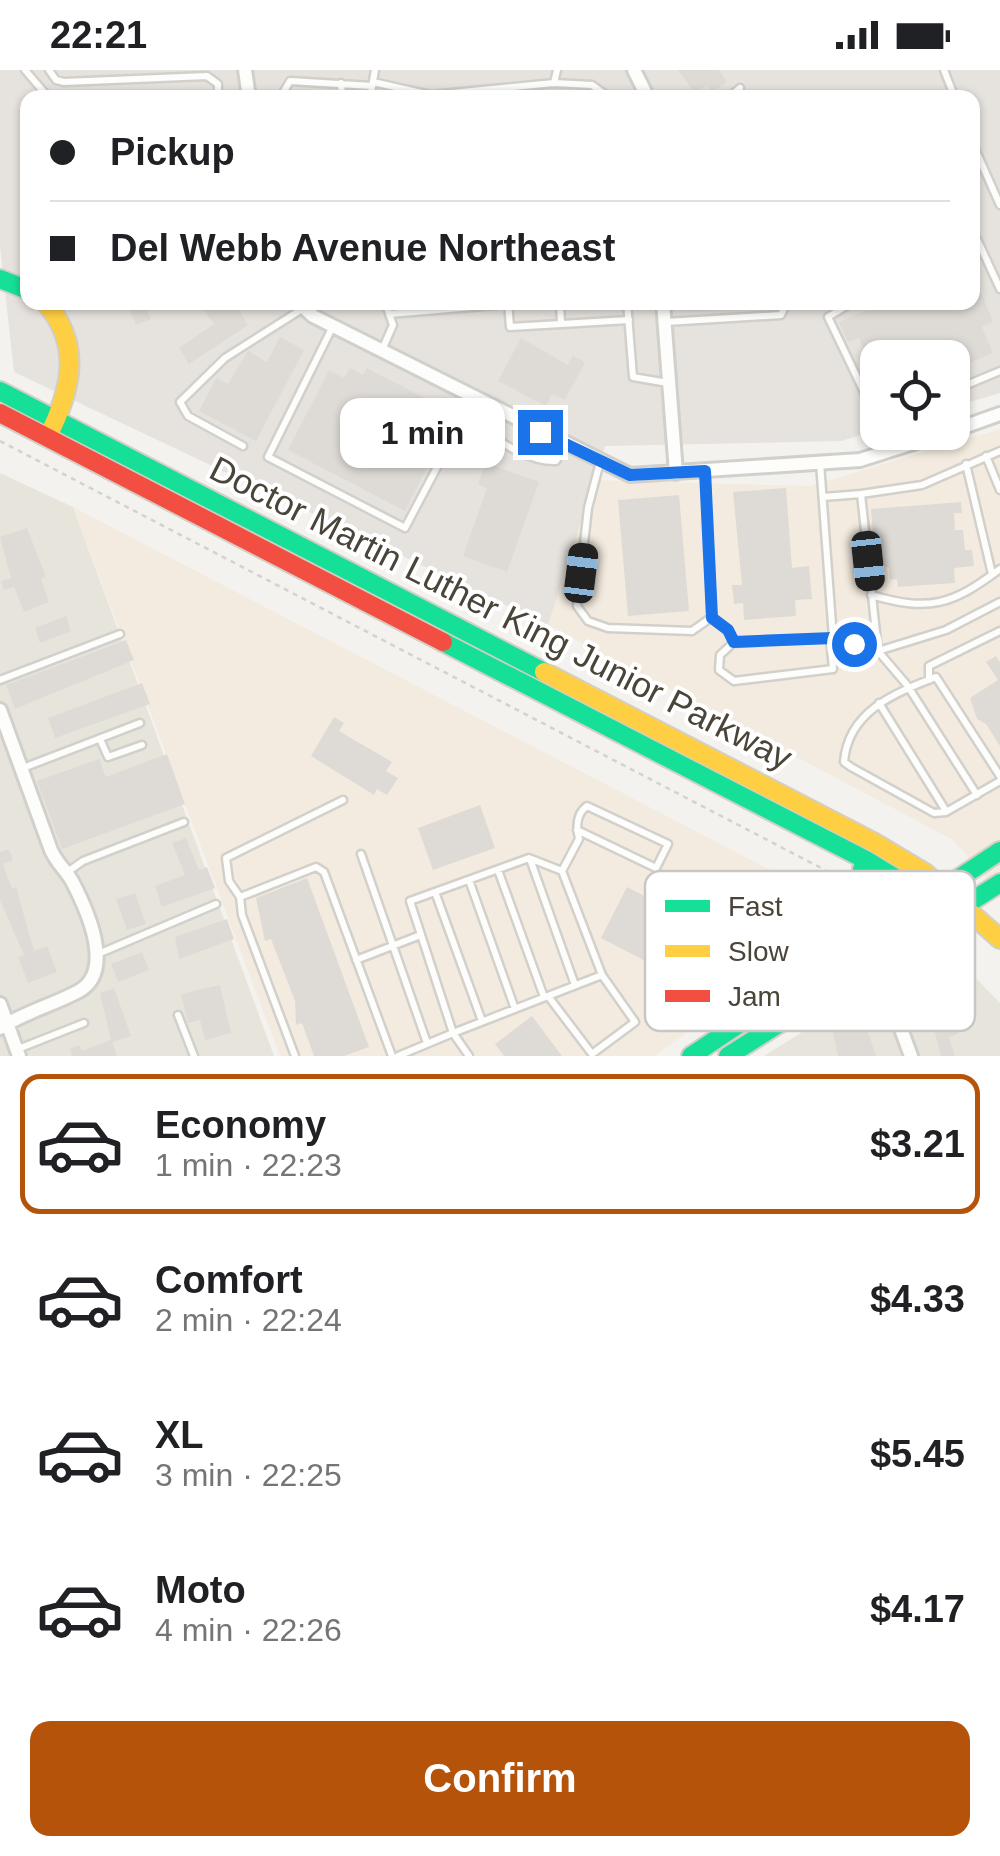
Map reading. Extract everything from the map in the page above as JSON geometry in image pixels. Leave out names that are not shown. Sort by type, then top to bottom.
[{"type":"main road","points":[[47,438],[73,373],[72,353],[62,325],[51,310]]},
{"type":"main road","name":"Doctor Martin Luther King Junior Parkway","points":[[0,391],[855,833],[918,871]]},
{"type":"main road","name":"Doctor Martin Luther King Junior Parkway","points":[[0,413],[884,871]]},
{"type":"main road","points":[[668,757],[739,803],[860,871]]},
{"type":"main road","points":[[969,871],[1000,851]]},
{"type":"main road","points":[[975,899],[1000,883]]},
{"type":"main road","name":"Doctor Martin Luther King Junior Parkway","points":[[975,920],[1000,939]]},
{"type":"main road","points":[[692,1056],[728,1031]]},
{"type":"main road","points":[[728,1056],[767,1031]]},
{"type":"street","points":[[308,310],[381,351],[630,475],[820,463],[900,450]]},
{"type":"street","points":[[664,310],[676,473]]},
{"type":"street","points":[[970,425],[1000,414]]},
{"type":"street","points":[[0,710],[56,862],[72,880],[98,954],[88,985],[4,1026]]},
{"type":"street","points":[[0,1004],[4,1026],[18,1053]]},
{"type":"street","points":[[902,1031],[911,1056]]},
{"type":"lane","points":[[25,70],[43,90]]},
{"type":"lane","points":[[50,70],[56,80],[64,82],[207,76],[218,84],[218,90]]},
{"type":"lane","points":[[372,90],[374,70]]},
{"type":"lane","points":[[554,83],[556,70]]},
{"type":"lane","points":[[284,90],[290,80],[373,84],[404,90]]},
{"type":"lane","points":[[341,83],[341,90]]},
{"type":"lane","points":[[482,90],[554,83],[592,84],[600,90]]},
{"type":"lane","points":[[980,160],[1000,205]]},
{"type":"lane","points":[[980,246],[1000,289]]},
{"type":"lane","points":[[243,446],[188,416],[180,402],[226,358],[293,310]]},
{"type":"lane","points":[[381,351],[393,325],[388,310]]},
{"type":"lane","points":[[389,314],[432,310]]},
{"type":"lane","points":[[509,310],[510,327],[629,320]]},
{"type":"lane","points":[[560,310],[561,324]]},
{"type":"lane","points":[[628,310],[633,377],[670,384]]},
{"type":"lane","points":[[665,322],[781,315],[783,310]]},
{"type":"lane","points":[[840,310],[828,318],[860,383]]},
{"type":"lane","points":[[333,326],[268,457],[388,519],[406,528],[473,398]]},
{"type":"lane","points":[[970,384],[1000,371]]},
{"type":"lane","points":[[490,406],[485,426],[490,434],[541,462],[556,461],[565,445]]},
{"type":"lane","points":[[822,497],[922,485],[1000,451]]},
{"type":"lane","points":[[986,456],[1000,490]]},
{"type":"lane","points":[[600,462],[588,508],[577,606],[588,621],[608,628],[692,631],[712,618]]},
{"type":"lane","points":[[820,463],[832,638],[833,669],[734,681],[719,670],[720,655],[734,642],[832,638],[878,651],[971,620],[1000,602]]},
{"type":"lane","points":[[966,464],[992,574]]},
{"type":"lane","points":[[705,471],[712,618]]},
{"type":"lane","points":[[861,494],[878,651],[908,688],[977,794]]},
{"type":"lane","points":[[871,595],[916,607],[943,603],[1000,569]]},
{"type":"lane","points":[[712,618],[728,630],[734,642]]},
{"type":"lane","points":[[929,680],[928,666],[1000,630]]},
{"type":"lane","points":[[0,680],[120,634]]},
{"type":"lane","points":[[936,677],[1000,779],[946,812],[934,812],[844,762],[865,712],[908,688],[936,677]]},
{"type":"lane","points":[[880,702],[946,812]]},
{"type":"lane","points":[[22,768],[140,723]]},
{"type":"lane","points":[[100,739],[108,758],[142,745]]},
{"type":"lane","points":[[296,1056],[242,915],[240,898],[229,882],[226,858],[343,800]]},
{"type":"lane","points":[[562,871],[579,839],[577,830],[581,810],[594,806],[668,844],[656,868],[577,830]]},
{"type":"lane","points":[[65,874],[84,861],[184,822]]},
{"type":"lane","points":[[362,854],[428,1044]]},
{"type":"lane","points":[[529,858],[575,985]]},
{"type":"lane","points":[[469,1056],[453,1033],[418,936],[410,901],[529,858],[562,871],[602,975],[635,1022],[592,1054],[546,996],[498,870]]},
{"type":"lane","points":[[240,898],[316,866],[324,872],[395,1056],[602,975]]},
{"type":"lane","points":[[469,880],[515,1008]]},
{"type":"lane","points":[[435,892],[482,1021]]},
{"type":"lane","points":[[98,954],[216,904]]},
{"type":"lane","points":[[356,960],[418,936]]},
{"type":"lane","points":[[178,1015],[194,1056]]},
{"type":"lane","points":[[18,1053],[84,1023]]},
{"type":"path","points":[[0,441],[827,871]]},
{"type":"shaded area","points":[[0,70],[1000,70],[1000,393],[970,402],[970,340],[860,340],[860,435],[841,441],[605,446],[548,625],[14,372],[0,246]]},
{"type":"shaded area","points":[[1000,429],[1000,894],[953,840],[548,625],[594,480],[810,486],[930,450],[970,450],[970,438]]},
{"type":"shaded area","points":[[0,473],[73,507],[274,1056],[0,1056]]},
{"type":"shaded area","points":[[73,507],[772,871],[645,871],[645,1031],[690,1031],[655,1056],[280,1056]]},
{"type":"shaded area","points":[[975,977],[1000,1003],[1000,1056],[764,1056],[804,1031],[975,1031]]},
{"type":"building","points":[[678,70],[719,70],[727,82],[715,90],[707,85],[693,90]]},
{"type":"building","points":[[980,290],[993,322],[982,327],[993,353],[970,363],[970,340],[859,338],[848,342],[839,322],[867,310],[980,310]]},
{"type":"building","points":[[129,310],[147,310],[151,319],[136,325]]},
{"type":"building","points":[[204,310],[239,310],[248,325],[189,364],[179,348],[214,324]]},
{"type":"building","points":[[280,337],[304,350],[256,441],[199,411],[216,378],[228,384],[248,351],[267,362]]},
{"type":"building","points":[[521,338],[568,365],[573,356],[585,362],[565,400],[552,394],[546,406],[498,381]]},
{"type":"building","points":[[350,368],[363,375],[367,368],[432,402],[428,411],[438,446],[405,511],[288,450],[329,370],[344,378]]},
{"type":"building","points":[[486,463],[539,482],[507,572],[463,556],[487,488],[478,484]]},
{"type":"building","points":[[786,488],[792,568],[809,566],[812,599],[795,600],[796,616],[744,620],[743,603],[734,604],[732,585],[742,585],[733,492]]},
{"type":"building","points":[[679,495],[689,611],[628,616],[618,500]]},
{"type":"building","points":[[961,502],[962,513],[954,513],[955,530],[963,530],[965,550],[972,550],[974,566],[954,568],[955,583],[898,587],[897,579],[890,580],[889,567],[876,568],[871,509]]},
{"type":"building","points":[[27,528],[46,577],[41,579],[49,602],[24,612],[14,587],[4,590],[1,581],[11,578],[0,537]]},
{"type":"building","points":[[66,616],[71,631],[40,643],[35,628]]},
{"type":"building","points":[[126,640],[134,660],[15,709],[6,685]]},
{"type":"building","points":[[996,656],[1000,662],[1000,746],[986,724],[977,719],[970,698],[998,680],[986,662]]},
{"type":"building","points":[[142,683],[150,704],[55,738],[48,718]]},
{"type":"building","points":[[334,717],[344,723],[339,731],[392,762],[386,771],[398,778],[387,795],[377,789],[374,795],[311,756]]},
{"type":"building","points":[[167,754],[185,804],[62,849],[37,781],[99,759],[106,777]]},
{"type":"building","points":[[480,805],[495,848],[433,870],[418,828]]},
{"type":"building","points":[[186,838],[199,870],[207,867],[215,888],[162,907],[155,886],[185,875],[172,843]]},
{"type":"building","points":[[9,849],[13,860],[3,864],[12,889],[16,887],[34,951],[47,946],[57,972],[28,983],[18,957],[24,955],[0,900],[0,852]]},
{"type":"building","points":[[307,878],[369,1047],[344,1056],[314,1056],[302,1023],[296,1025],[295,1001],[271,939],[265,941],[256,898]]},
{"type":"building","points":[[627,887],[645,896],[645,961],[601,938]]},
{"type":"building","points":[[135,893],[146,924],[127,930],[116,899]]},
{"type":"building","points":[[227,919],[234,939],[179,959],[175,937]]},
{"type":"building","points":[[142,952],[149,970],[118,982],[111,964]]},
{"type":"building","points":[[220,985],[231,1033],[205,1040],[200,1020],[188,1023],[181,994]]},
{"type":"building","points":[[114,988],[131,1036],[112,1042],[117,1056],[72,1056],[70,1049],[79,1045],[82,1051],[111,1040],[100,993]]},
{"type":"building","points":[[532,1016],[562,1056],[504,1056],[495,1044]]},
{"type":"building","points":[[833,1031],[867,1031],[876,1056],[838,1056]]},
{"type":"building","points":[[935,1031],[957,1031],[958,1034],[949,1037],[955,1056],[941,1056]]},
{"type":"traffic: fast","points":[[0,279],[20,287]]},
{"type":"traffic: fast","points":[[0,391],[544,672]]},
{"type":"traffic: fast","points":[[443,642],[884,871]]},
{"type":"traffic: fast","points":[[970,871],[1000,851]]},
{"type":"traffic: fast","points":[[975,899],[1000,883]]},
{"type":"traffic: fast","points":[[691,1056],[729,1031]]},
{"type":"traffic: fast","points":[[728,1056],[767,1031]]},
{"type":"traffic: slow","points":[[51,310],[64,332],[70,363],[65,395],[52,428]]},
{"type":"traffic: slow","points":[[544,672],[922,871]]},
{"type":"traffic: slow","points":[[975,917],[1000,939]]},
{"type":"traffic: jam","points":[[0,413],[443,642]]},
{"type":"route","points":[[540,432],[630,475],[705,471],[712,618],[728,630],[734,642],[833,638],[854,644]]}]
